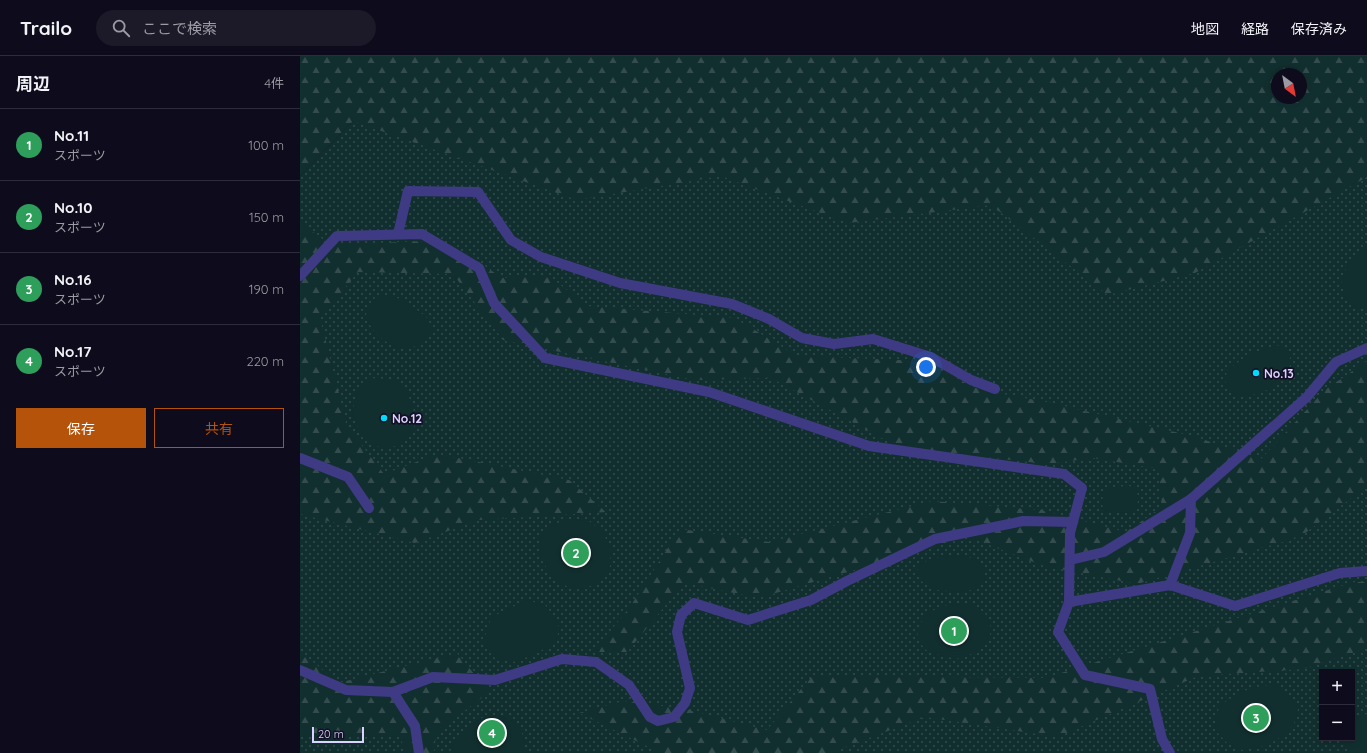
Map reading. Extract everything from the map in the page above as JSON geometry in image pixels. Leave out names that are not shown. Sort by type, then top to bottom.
[{"type":"lane","points":[[398,234],[408,191],[478,192],[512,240],[541,257],[620,283],[732,304],[770,318],[802,338],[834,344],[873,339],[931,357],[971,380],[995,389]]},
{"type":"lane","points":[[300,276],[337,236],[422,234],[479,268],[494,303],[546,358],[709,392],[869,446],[1064,474],[1082,488],[1070,533],[1069,602],[1058,632],[1085,675],[1150,689],[1162,739],[1170,753]]},
{"type":"lane","points":[[1070,560],[1104,552],[1192,499],[1307,397],[1336,362],[1367,348]]},
{"type":"lane","points":[[300,458],[348,477],[369,508]]},
{"type":"lane","points":[[1170,585],[1190,533],[1192,499]]},
{"type":"lane","points":[[300,670],[346,690],[393,692],[433,677],[495,680],[562,659],[596,662],[629,685],[650,717],[658,721],[674,717],[685,703],[690,688],[677,632],[681,615],[694,603],[748,620],[811,600],[935,538],[1023,521],[1073,522]]},
{"type":"lane","points":[[1069,602],[1170,585],[1235,606],[1340,572],[1367,571]]},
{"type":"lane","points":[[393,692],[415,726],[419,753]]},
{"type":"green space","points":[[300,56],[1367,56],[1367,177],[1195,273],[1108,295],[991,205],[848,223],[721,176],[577,200],[353,121],[300,176]]},
{"type":"green space","points":[[353,121],[1367,157],[1367,753],[300,753],[300,176]]},
{"type":"green space","points":[[300,223],[331,245],[425,241],[466,253],[502,278],[548,275],[587,306],[735,318],[797,356],[922,361],[980,390],[1047,402],[1196,437],[1261,459],[1325,390],[1367,361],[1367,486],[1300,537],[1137,584],[1044,566],[968,537],[759,598],[684,583],[627,652],[593,652],[630,607],[680,529],[769,542],[932,501],[1041,510],[1126,532],[1162,507],[1159,469],[1093,458],[1047,464],[898,447],[771,378],[694,380],[503,340],[453,274],[358,272],[320,318],[347,426],[384,474],[438,454],[569,480],[606,512],[478,520],[415,543],[300,514]]},
{"type":"green space","points":[[1364,248],[1367,248],[1367,308],[1360,308],[1351,305],[1348,301],[1341,281],[1349,261]]},
{"type":"green space","points":[[385,295],[405,300],[426,317],[431,325],[431,334],[413,347],[406,348],[400,348],[386,342],[380,337],[368,321],[366,316],[366,308],[375,298]]},
{"type":"green space","name":"No.13","points":[[1282,345],[1290,354],[1290,364],[1289,370],[1280,381],[1258,394],[1243,396],[1232,393],[1226,387],[1225,377],[1228,370],[1246,356],[1270,347]]},
{"type":"green space","name":"No.12","points":[[378,378],[395,381],[407,393],[413,406],[415,425],[408,439],[389,449],[371,445],[361,436],[352,412],[357,392],[365,379]]},
{"type":"green space","points":[[1135,486],[1138,501],[1132,510],[1128,513],[1105,511],[1102,505],[1103,491],[1110,487]]},
{"type":"green space","points":[[568,519],[589,521],[603,533],[611,548],[610,567],[598,581],[584,590],[569,588],[552,576],[541,559],[540,537],[549,526]]},
{"type":"green space","points":[[967,556],[976,560],[983,567],[984,581],[976,588],[965,592],[936,590],[921,581],[916,573],[925,562],[937,557]]},
{"type":"green space","points":[[1354,582],[1367,582],[1367,648],[1303,669],[1198,676],[1057,737],[925,717],[829,753],[661,753],[579,713],[623,701],[685,709],[767,730],[812,676],[1045,678]]},
{"type":"green space","points":[[527,600],[545,605],[555,618],[560,629],[555,641],[536,654],[513,662],[493,657],[485,645],[486,630],[492,617]]},
{"type":"green space","points":[[972,603],[986,615],[990,623],[990,635],[981,645],[969,655],[959,658],[938,655],[929,652],[924,648],[919,639],[918,629],[924,618],[935,609],[949,605]]},
{"type":"green space","points":[[300,651],[338,683],[457,653],[489,692],[436,733],[434,753],[409,753],[398,736],[300,736]]},
{"type":"green space","points":[[1278,684],[1291,697],[1298,709],[1296,720],[1284,735],[1266,746],[1242,750],[1227,743],[1216,731],[1215,716],[1221,705],[1240,692],[1261,686]]},
{"type":"green space","points":[[1367,714],[1367,753],[1351,753],[1346,748],[1344,741],[1355,741],[1355,721]]},
{"type":"green space","points":[[486,716],[509,717],[522,733],[524,753],[450,753],[459,735],[469,726]]},
{"type":"place","name":"No.13","points":[[1256,373]]},
{"type":"place","name":"No.12","points":[[384,418]]},
{"type":"place","name":"No.10","points":[[576,553]]},
{"type":"place","name":"No.11","points":[[954,631]]},
{"type":"place","name":"No.16","points":[[1256,718]]},
{"type":"place","name":"No.17","points":[[492,733]]}]
